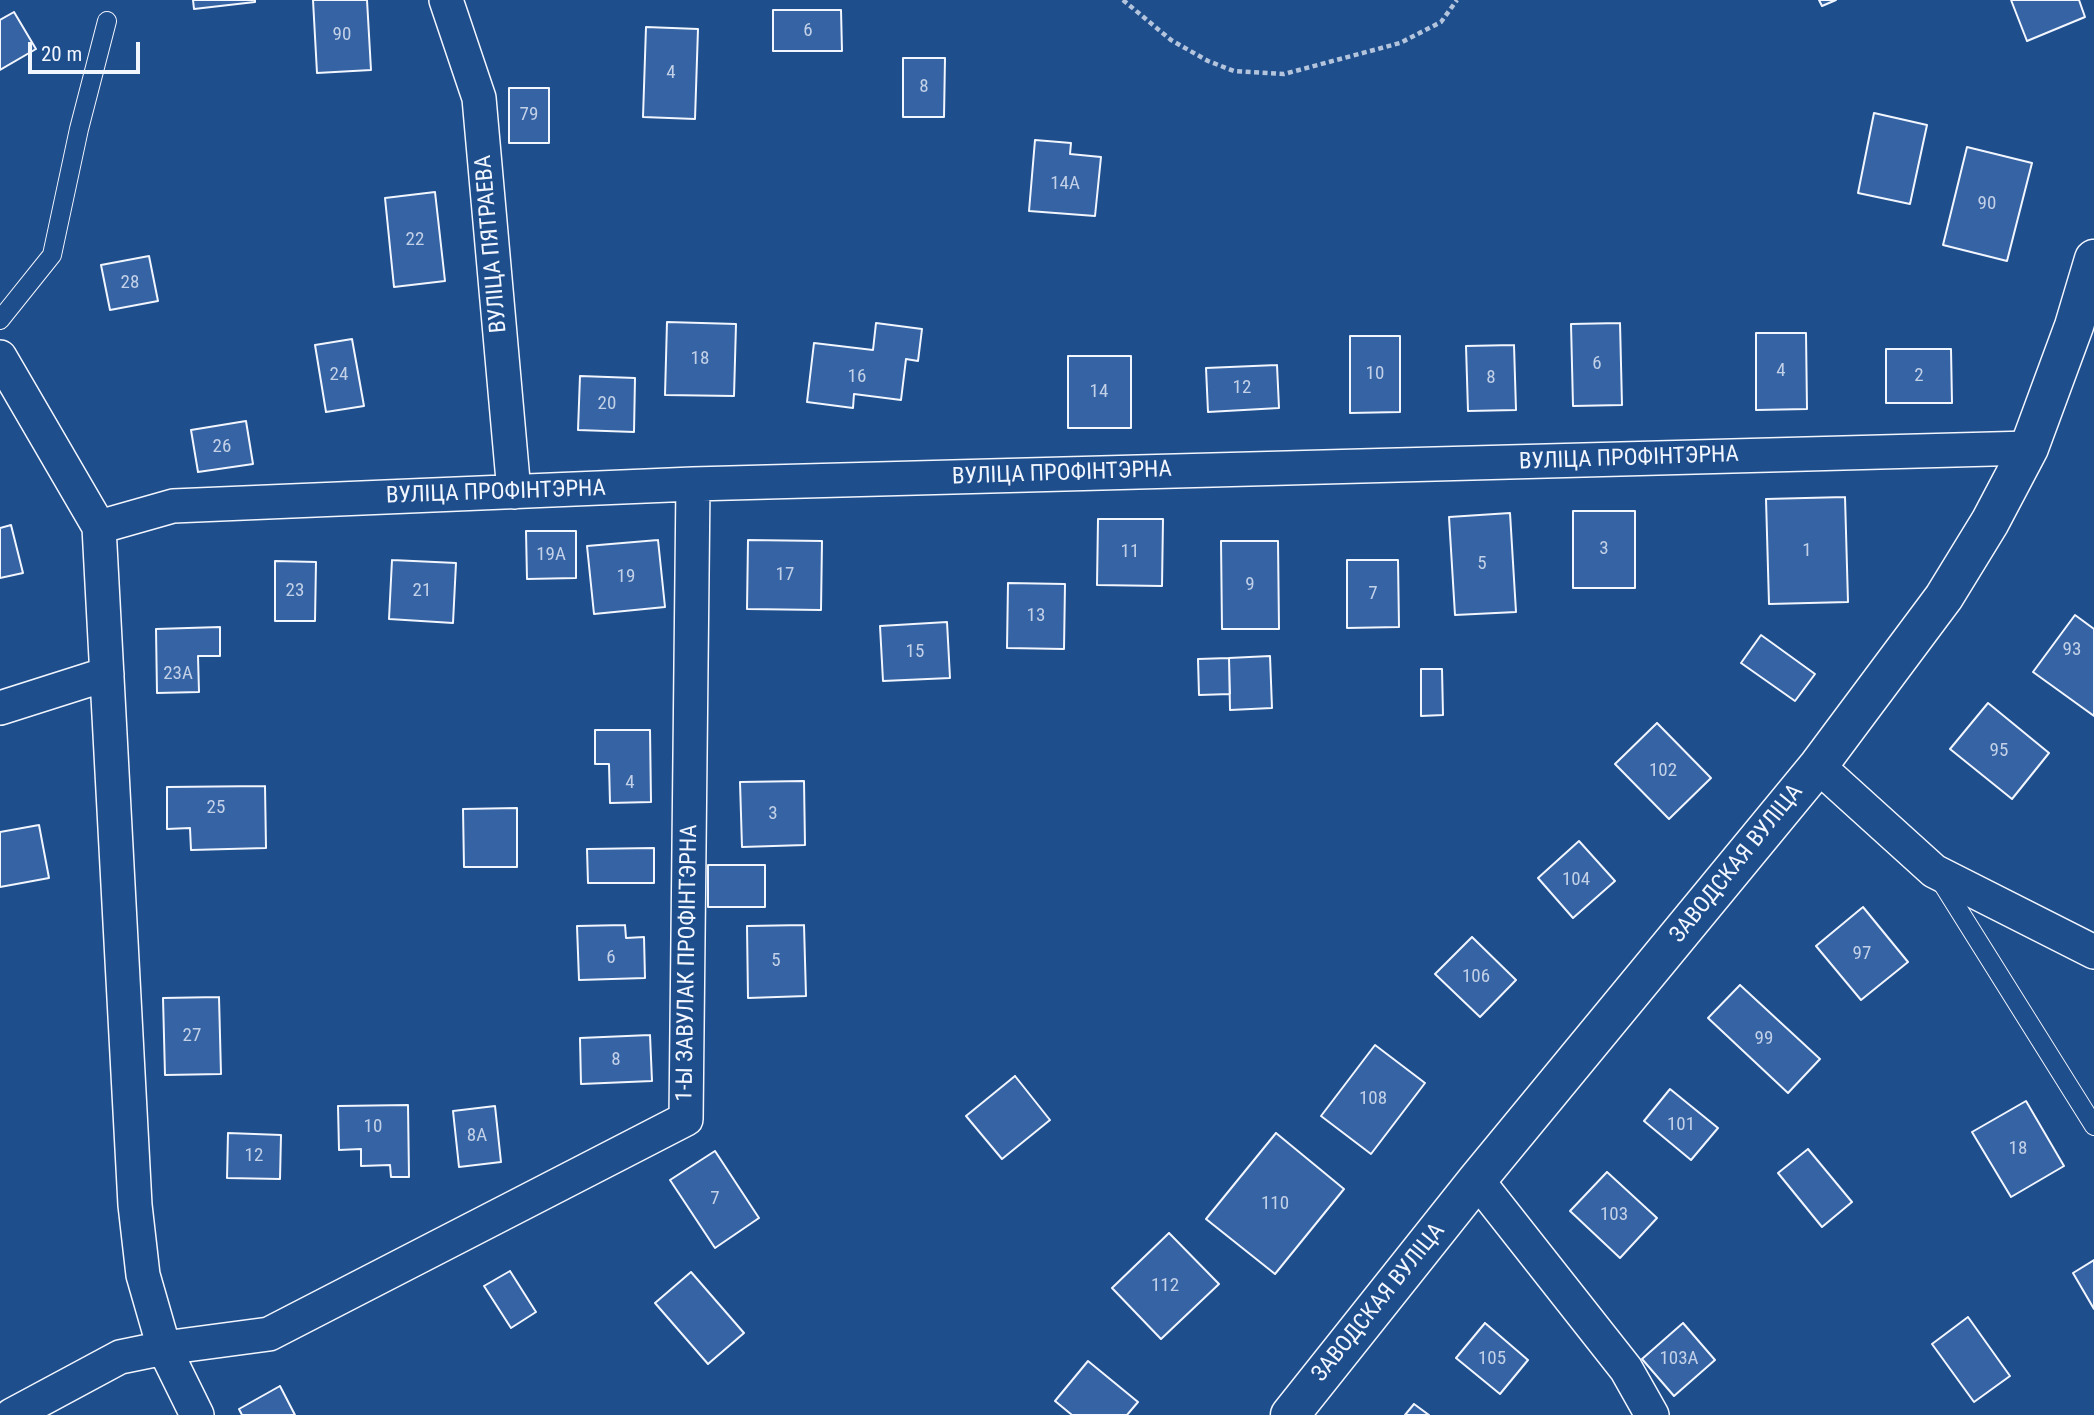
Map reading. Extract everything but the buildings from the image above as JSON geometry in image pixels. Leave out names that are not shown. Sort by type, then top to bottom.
[{"type":"main road","name":"ЗАВОДСКАЯ ВУЛІЦА","points":[[1290,1415],[1477,1180],[1818,765],[1944,597],[1990,522],[2029,448],[2074,326],[2094,259]]},
{"type":"street","name":"ВУЛІЦА ПЯТРАЕВА","points":[[446,0],[479,98],[514,492]]},
{"type":"street","points":[[0,357],[99,527],[135,1205],[143,1275],[164,1348],[197,1415]]},
{"type":"street","name":"ВУЛІЦА ПРОФІНТЭРНА","points":[[99,527],[173,506],[693,484],[2029,448]]},
{"type":"street","name":"1-Ы ЗАВУЛАК ПРОФІНТЭРНА","points":[[164,1348],[269,1334],[686,1119],[693,484]]},
{"type":"street","points":[[0,708],[107,674]]},
{"type":"street","points":[[1818,765],[1934,871],[2094,952]]},
{"type":"street","points":[[1477,1180],[1626,1369],[1652,1415]]},
{"type":"street","points":[[12,1415],[120,1357],[164,1348]]},
{"type":"lane","points":[[0,320],[52,255],[79,129],[107,21]]},
{"type":"lane","points":[[1934,871],[2094,1126]]},
{"type":"path","points":[[1123,0],[1171,40],[1208,61],[1234,71],[1284,74],[1400,43],[1441,22],[1457,0]]}]
